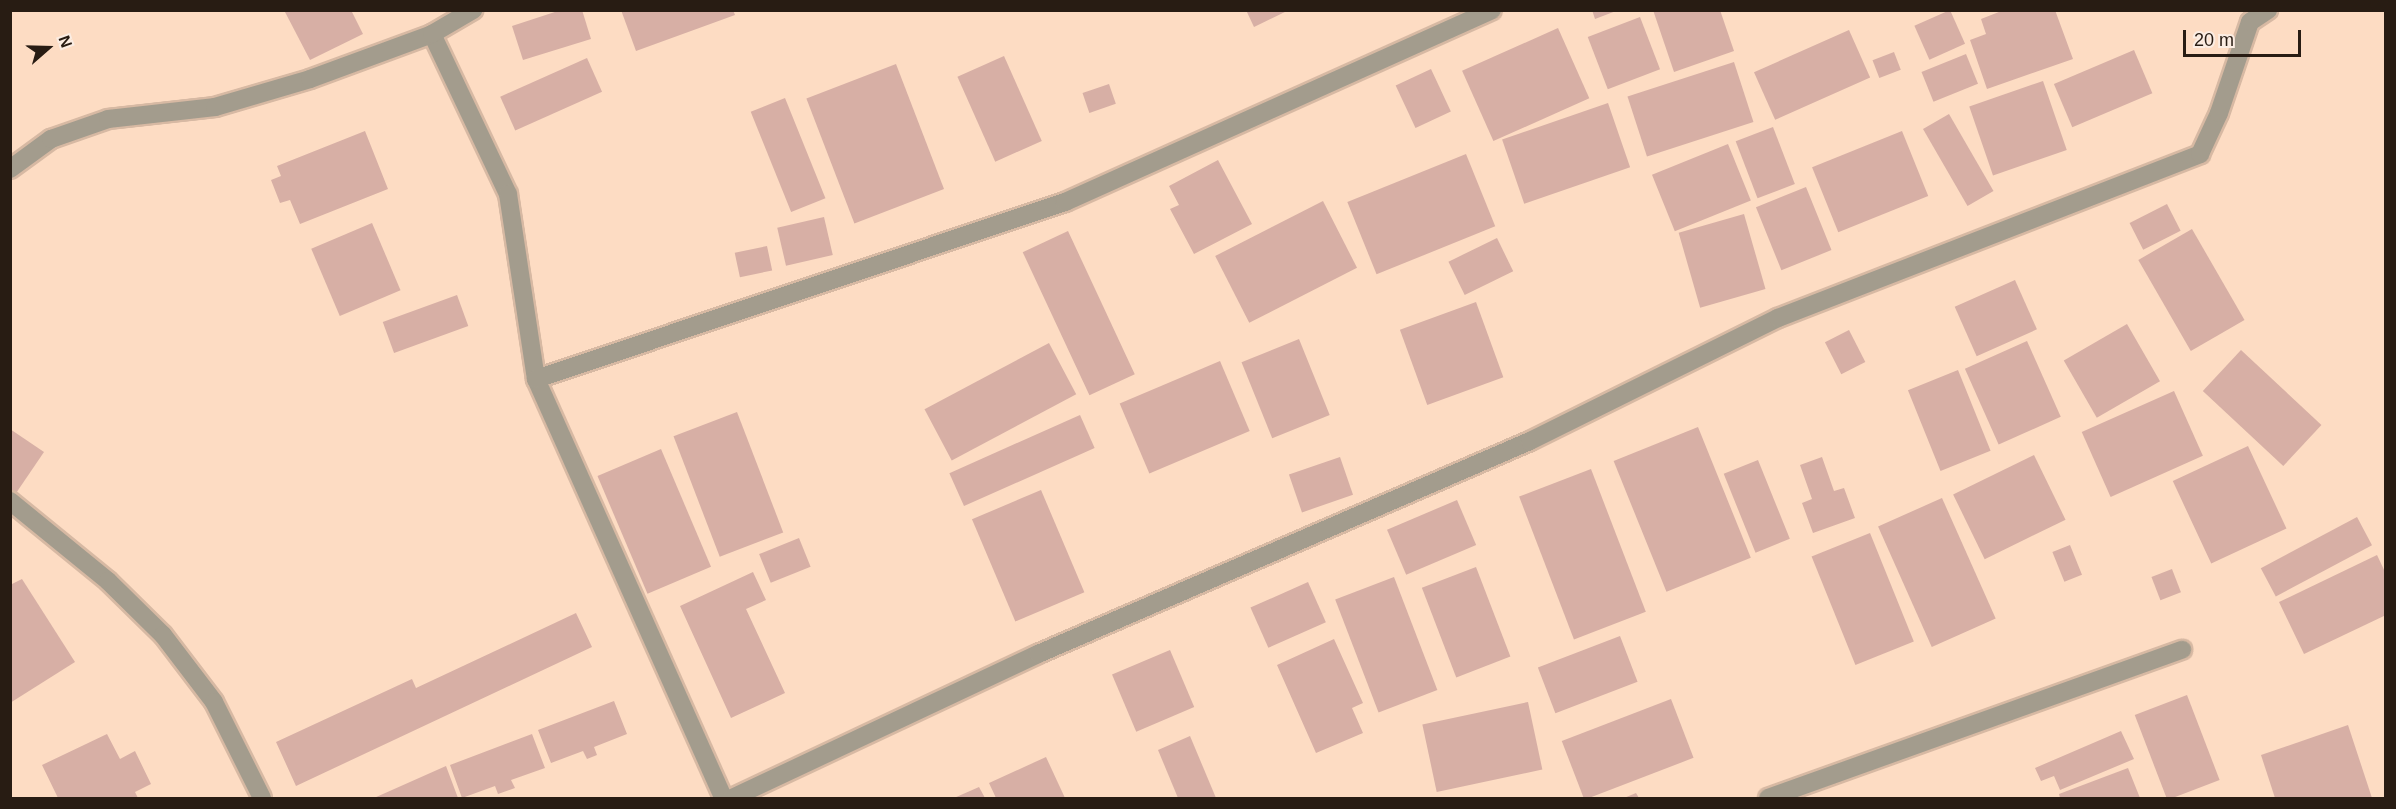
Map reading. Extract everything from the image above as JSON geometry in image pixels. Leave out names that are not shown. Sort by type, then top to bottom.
[{"type":"street","points":[[10,169],[51,139],[108,119],[215,107],[310,79],[432,34],[473,10]]},
{"type":"street","points":[[536,380],[1065,202],[1492,10]]},
{"type":"street","points":[[732,798],[1038,654],[1530,441],[1778,318],[2200,154],[2219,113],[2250,22],[2268,10]]},
{"type":"street","points":[[432,34],[507,194],[536,380],[723,798]]},
{"type":"street","points":[[10,501],[108,581],[163,635],[214,702],[262,798]]},
{"type":"street","points":[[1768,798],[2182,650]]},
{"type":"building","points":[[288,10],[351,10],[363,34],[310,60],[285,12]]},
{"type":"building","points":[[561,10],[582,10],[591,39],[523,60],[512,26]]},
{"type":"building","points":[[621,10],[733,10],[735,15],[636,51]]},
{"type":"building","points":[[1246,10],[1289,10],[1254,27]]},
{"type":"building","points":[[1592,10],[1615,10],[1616,11],[1595,19]]},
{"type":"building","points":[[1653,10],[1720,10],[1734,51],[1674,72]]},
{"type":"building","points":[[1950,10],[1965,44],[1929,60],[1914,26]]},
{"type":"building","points":[[2004,10],[2055,10],[2073,59],[1987,89],[1970,40],[1986,34],[1981,19]]},
{"type":"building","points":[[1640,17],[1660,69],[1608,89],[1588,37]]},
{"type":"building","points":[[1558,28],[1589,98],[1493,141],[1462,71]]},
{"type":"building","points":[[1849,30],[1870,78],[1775,120],[1754,72]]},
{"type":"building","points":[[2134,50],[2152,93],[2072,127],[2054,84]]},
{"type":"building","points":[[1894,52],[1901,70],[1879,78],[1873,60]]},
{"type":"building","points":[[1966,54],[1978,84],[1933,102],[1921,72]]},
{"type":"building","points":[[1004,56],[1042,141],[995,162],[957,77]]},
{"type":"building","points":[[587,58],[602,92],[515,130],[500,97]]},
{"type":"building","points":[[1734,62],[1753,122],[1647,157],[1627,97]]},
{"type":"building","points":[[896,64],[944,189],[854,224],[806,98]]},
{"type":"building","points":[[1431,69],[1451,112],[1416,128],[1396,85]]},
{"type":"building","points":[[2043,81],[2067,150],[1993,175],[1969,106]]},
{"type":"building","points":[[1109,84],[1116,104],[1089,113],[1083,93]]},
{"type":"building","points":[[785,98],[825,198],[791,212],[751,112]]},
{"type":"building","points":[[1608,103],[1630,167],[1524,204],[1502,139]]},
{"type":"building","points":[[1949,114],[1994,191],[1968,206],[1923,129]]},
{"type":"building","points":[[1773,127],[1795,184],[1758,198],[1736,141]]},
{"type":"building","points":[[365,131],[388,189],[300,224],[290,200],[280,203],[271,180],[281,176],[277,166]]},
{"type":"building","points":[[1902,131],[1928,196],[1838,232],[1812,167]]},
{"type":"building","points":[[1728,144],[1751,201],[1675,231],[1652,175]]},
{"type":"building","points":[[1466,154],[1495,226],[1377,274],[1347,202]]},
{"type":"building","points":[[1218,160],[1252,224],[1194,254],[1170,209],[1179,205],[1169,186]]},
{"type":"building","points":[[1806,187],[1831,250],[1781,270],[1756,207]]},
{"type":"building","points":[[1323,201],[1357,268],[1249,323],[1215,256]]},
{"type":"building","points":[[2167,204],[2181,231],[2143,250],[2130,223]]},
{"type":"building","points":[[1744,214],[1765,289],[1700,308],[1679,233]]},
{"type":"building","points":[[824,217],[833,255],[786,266],[777,228]]},
{"type":"building","points":[[372,223],[401,290],[340,316],[311,249]]},
{"type":"building","points":[[2192,229],[2244,320],[2191,351],[2138,260]]},
{"type":"building","points":[[1068,231],[1135,374],[1089,395],[1023,252]]},
{"type":"building","points":[[1497,238],[1513,271],[1465,295],[1448,262]]},
{"type":"building","points":[[767,246],[772,270],[740,277],[735,253]]},
{"type":"building","points":[[2015,280],[2037,329],[1977,356],[1955,307]]},
{"type":"building","points":[[457,295],[468,326],[394,353],[383,322]]},
{"type":"building","points":[[1476,302],[1503,377],[1427,405],[1400,330]]},
{"type":"building","points":[[2127,324],[2160,381],[2097,418],[2064,360]]},
{"type":"building","points":[[1849,330],[1865,362],[1841,374],[1825,342]]},
{"type":"building","points":[[1299,339],[1330,415],[1272,438],[1242,362]]},
{"type":"building","points":[[2027,341],[2061,417],[1999,444],[1965,369]]},
{"type":"building","points":[[1049,343],[1076,394],[952,460],[925,409]]},
{"type":"building","points":[[2241,350],[2321,425],[2283,466],[2203,391]]},
{"type":"building","points":[[1220,361],[1250,431],[1149,474],[1120,404]]},
{"type":"building","points":[[1958,370],[1991,451],[1941,471],[1908,390]]},
{"type":"building","points":[[2174,391],[2203,456],[2111,497],[2082,432]]},
{"type":"building","points":[[737,412],[783,532],[720,557],[674,436]]},
{"type":"building","points":[[1080,415],[1095,448],[964,506],[949,473]]},
{"type":"building","points":[[1698,427],[1751,558],[1666,592],[1614,461]]},
{"type":"building","points":[[10,429],[44,452],[10,502]]},
{"type":"building","points":[[2248,446],[2286,528],[2211,564],[2173,481]]},
{"type":"building","points":[[661,449],[711,567],[647,594],[597,476]]},
{"type":"building","points":[[2034,455],[2066,520],[1985,559],[1953,494]]},
{"type":"building","points":[[1340,457],[1353,495],[1302,512],[1289,475]]},
{"type":"building","points":[[1822,457],[1834,491],[1844,488],[1855,518],[1813,533],[1802,503],[1812,499],[1800,465]]},
{"type":"building","points":[[1758,460],[1790,539],[1756,553],[1724,474]]},
{"type":"building","points":[[1591,469],[1646,612],[1574,639],[1519,497]]},
{"type":"building","points":[[1041,490],[1084,592],[1015,621],[972,519]]},
{"type":"building","points":[[1942,498],[1996,619],[1932,647],[1878,526]]},
{"type":"building","points":[[1457,500],[1476,545],[1406,575],[1387,530]]},
{"type":"building","points":[[2357,517],[2372,545],[2276,596],[2261,568]]},
{"type":"building","points":[[1870,533],[1914,641],[1855,665],[1812,557]]},
{"type":"building","points":[[799,538],[811,567],[771,583],[759,554]]},
{"type":"building","points":[[2070,545],[2082,575],[2064,582],[2052,552]]},
{"type":"building","points":[[2377,555],[2386,574],[2386,615],[2304,654],[2279,602]]},
{"type":"building","points":[[1476,567],[1510,657],[1456,677],[1422,588]]},
{"type":"building","points":[[2172,569],[2181,592],[2160,600],[2151,577]]},
{"type":"building","points":[[753,572],[766,600],[746,609],[785,693],[731,718],[680,606]]},
{"type":"building","points":[[1394,577],[1437,690],[1379,713],[1335,600]]},
{"type":"building","points":[[22,579],[75,662],[10,703],[10,585]]},
{"type":"building","points":[[1308,582],[1326,622],[1268,648],[1250,608]]},
{"type":"building","points":[[576,613],[592,647],[296,786],[276,742],[412,679],[416,688]]},
{"type":"building","points":[[1620,636],[1638,682],[1555,713],[1538,668]]},
{"type":"building","points":[[1334,639],[1363,703],[1352,708],[1363,733],[1316,753],[1277,665]]},
{"type":"building","points":[[1170,650],[1194,707],[1136,732],[1112,675]]},
{"type":"building","points":[[2187,695],[2220,780],[2173,798],[2167,798],[2135,715]]},
{"type":"building","points":[[1671,699],[1694,758],[1584,798],[1562,741]]},
{"type":"building","points":[[614,701],[627,734],[594,747],[597,755],[587,759],[583,751],[551,763],[538,730]]},
{"type":"building","points":[[1528,702],[1542,769],[1437,792],[1422,724]]},
{"type":"building","points":[[2348,725],[2372,798],[2275,798],[2261,755]]},
{"type":"building","points":[[2121,731],[2134,759],[2060,790],[2054,776],[2041,781],[2035,768]]},
{"type":"building","points":[[107,734],[120,759],[135,751],[151,784],[135,792],[138,798],[58,798],[42,765]]},
{"type":"building","points":[[532,734],[545,768],[511,780],[515,788],[498,794],[495,786],[462,798],[450,765]]},
{"type":"building","points":[[1190,736],[1216,798],[1178,798],[1158,750]]},
{"type":"building","points":[[1046,757],[1065,798],[996,798],[989,783]]},
{"type":"building","points":[[446,766],[458,798],[374,798]]},
{"type":"building","points":[[2128,768],[2140,798],[2060,798],[2059,794]]},
{"type":"building","points":[[979,787],[985,798],[954,798]]},
{"type":"building","points":[[1636,793],[1639,798],[1624,798]]}]
